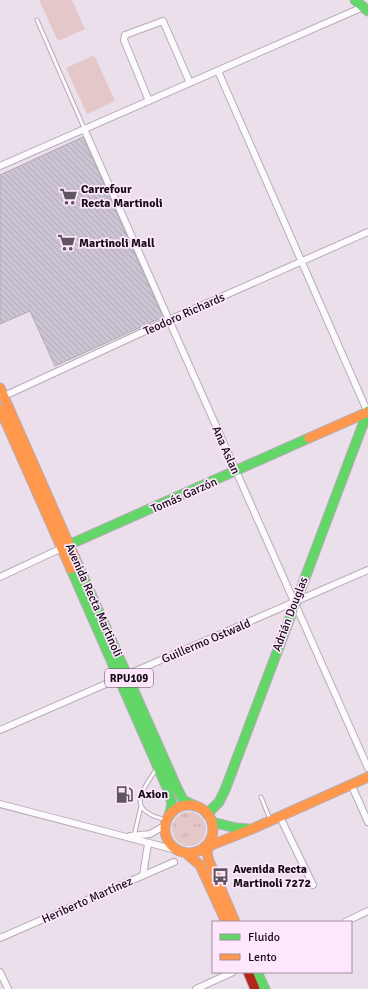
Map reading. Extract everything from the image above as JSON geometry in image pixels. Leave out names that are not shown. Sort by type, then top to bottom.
[{"type":"main road","points":[[355,0],[366,9]]},
{"type":"main road","name":"Avenida Recta Martinoli","points":[[1,394],[65,547]]},
{"type":"main road","name":"Avenida Recta Martinoli","points":[[0,409],[65,547],[123,677],[181,796],[186,802],[195,806]]},
{"type":"main road","name":"Tomás Garzón","points":[[65,547],[368,412]]},
{"type":"main road","name":"Adrián Douglas","points":[[207,814],[219,802],[225,790],[294,603],[368,412]]},
{"type":"main road","name":"Avenida Recta Martinoli","points":[[123,677],[171,800],[172,808],[167,820]]},
{"type":"main road","points":[[176,850],[186,853],[194,853],[271,821],[368,777]]},
{"type":"main road","points":[[167,820],[178,808],[183,806],[195,806]]},
{"type":"main road","name":"RPU109","points":[[195,806],[207,814],[212,822]]},
{"type":"main road","name":"RPU109","points":[[167,820],[166,837],[176,850]]},
{"type":"main road","points":[[235,921],[209,861],[208,846],[213,832],[212,822],[236,828],[252,829]]},
{"type":"main road","points":[[186,853],[200,865],[226,921]]},
{"type":"main road","points":[[248,973],[255,989]]},
{"type":"main road","points":[[257,973],[265,989]]},
{"type":"street","points":[[0,166],[85,131],[190,83],[366,9]]},
{"type":"street","points":[[149,101],[124,40],[125,35],[163,21],[190,83]]},
{"type":"street","points":[[218,71],[368,412]]},
{"type":"street","name":"Ana Aslan","points":[[85,131],[235,472],[368,768]]},
{"type":"street","name":"Teodoro Richards","points":[[1,394],[368,232]]},
{"type":"street","name":"Tomás Garzón","points":[[0,577],[65,547]]},
{"type":"street","name":"Guillermo Ostwald","points":[[0,730],[368,570]]},
{"type":"street","points":[[351,784],[368,822]]},
{"type":"street","points":[[0,804],[131,836],[148,844],[176,850]]},
{"type":"street","points":[[280,817],[313,885]]},
{"type":"street","points":[[131,836],[150,834],[167,820]]},
{"type":"street","points":[[143,875],[148,844]]},
{"type":"street","name":"Heriberto Martínez","points":[[0,938],[174,862]]},
{"type":"street","points":[[347,921],[368,912]]},
{"type":"street","points":[[0,972],[8,989]]},
{"type":"street","points":[[196,989],[231,973]]},
{"type":"lane","points":[[37,20],[85,131]]},
{"type":"lane","points":[[158,767],[143,789],[140,797],[141,806],[144,812],[152,817],[167,820]]},
{"type":"lane","points":[[261,797],[271,821]]},
{"type":"lane","points":[[131,836],[141,806]]},
{"type":"green space","points":[[39,0],[72,0],[85,29],[58,41]]},
{"type":"green space","points":[[94,55],[115,101],[87,114],[66,68]]},
{"type":"green space","points":[[189,812],[201,817],[206,829],[201,841],[189,846],[177,841],[172,829],[177,817]]},
{"type":"building","name":"Martinoli Mall","points":[[83,137],[163,317],[55,366],[30,311],[0,324],[0,175]]},
{"type":"traffic: fast","points":[[355,0],[368,11]]},
{"type":"traffic: fast","points":[[207,814],[219,802],[225,790],[368,411]]},
{"type":"traffic: fast","points":[[64,547],[309,438]]},
{"type":"traffic: fast","points":[[75,558],[177,788],[183,800],[195,806]]},
{"type":"traffic: fast","points":[[71,569],[168,790],[172,804],[169,816]]},
{"type":"traffic: fast","points":[[212,822],[236,828],[249,829]]},
{"type":"traffic: fast","points":[[257,973],[265,989]]},
{"type":"traffic: slow","points":[[0,388],[75,558]]},
{"type":"traffic: slow","points":[[0,409],[71,569]]},
{"type":"traffic: slow","points":[[309,438],[368,412]]},
{"type":"traffic: slow","points":[[204,848],[252,829],[368,777]]},
{"type":"traffic: slow","points":[[189,805],[198,807],[206,812],[211,820],[213,829],[211,838],[206,846],[198,851],[189,853],[180,851],[172,846],[167,838],[165,829],[167,820],[172,812],[180,807],[189,805]]},
{"type":"traffic: slow","points":[[210,842],[207,853],[209,861],[235,921]]},
{"type":"traffic: slow","points":[[186,853],[200,865],[226,921]]},
{"type":"traffic: jam","points":[[248,973],[255,989]]},
{"type":"place","name":"Carrefour Recta Martinoli","points":[[68,196]]},
{"type":"place","name":"Martinoli Mall","points":[[66,243]]},
{"type":"place","name":"Axion","points":[[125,794]]},
{"type":"place","name":"Avenida Recta Martinoli 7272","points":[[220,876]]}]
